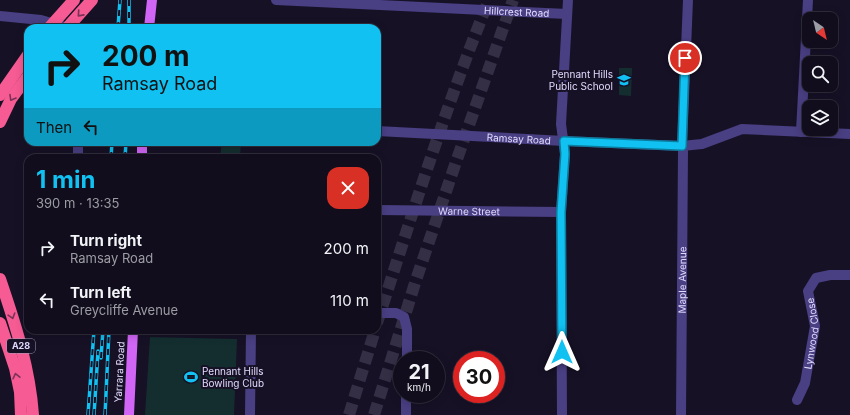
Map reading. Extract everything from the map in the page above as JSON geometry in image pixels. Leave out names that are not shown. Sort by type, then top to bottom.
[{"type":"highway","points":[[53,24],[74,0]]},
{"type":"highway","points":[[71,24],[92,0]]},
{"type":"highway","points":[[0,95],[24,61]]},
{"type":"highway","points":[[0,122],[11,99],[24,81]]},
{"type":"highway","name":"A28","points":[[0,279],[26,367],[33,415]]},
{"type":"highway","name":"A28","points":[[0,323],[15,368],[20,392],[21,415]]},
{"type":"main road","points":[[147,0],[146,10],[150,16]]},
{"type":"main road","points":[[149,24],[152,0]]},
{"type":"main road","name":"Yarrara Road","points":[[128,415],[133,334]]},
{"type":"street","name":"Hillcrest Road","points":[[276,0],[567,14]]},
{"type":"street","points":[[562,415],[561,212],[565,154],[561,124],[568,0]]},
{"type":"street","name":"Maple Avenue","points":[[681,415],[682,146],[688,0]]},
{"type":"street","points":[[801,132],[808,0]]},
{"type":"street","points":[[0,16],[41,20],[48,24]]},
{"type":"street","name":"Ramsay Road","points":[[381,131],[682,146],[702,144],[742,130],[850,134]]},
{"type":"street","name":"Warne Street","points":[[381,210],[561,212]]},
{"type":"street","name":"Lynwood Close","points":[[797,400],[805,383],[816,326],[808,291],[816,278],[830,274],[850,275]]},
{"type":"street","points":[[381,313],[396,313],[404,317],[407,329],[407,351]]},
{"type":"street","points":[[250,415],[251,334]]},
{"type":"street","points":[[406,403],[406,415]]},
{"type":"green space","points":[[619,68],[632,68],[631,96],[619,95]]},
{"type":"green space","points":[[222,146],[241,146],[240,154],[220,154]]},
{"type":"green space","name":"Pennant Hills Bowling Club","points":[[150,337],[237,339],[234,415],[145,415]]},
{"type":"tunnel","points":[[381,310],[444,120],[489,0]]},
{"type":"tunnel","points":[[374,415],[415,283],[513,0]]},
{"type":"tunnel","points":[[349,415],[374,334]]},
{"type":"railway","points":[[118,24],[120,0]]},
{"type":"railway","points":[[129,0],[129,24]]},
{"type":"railway","points":[[111,154],[112,146]]},
{"type":"railway","points":[[125,154],[126,146]]},
{"type":"railway","points":[[88,415],[94,334]]},
{"type":"railway","points":[[101,358],[103,334]]},
{"type":"railway","points":[[105,415],[109,334]]},
{"type":"railway","points":[[94,415],[98,351]]},
{"type":"place","name":"Pennant Hills Public School","points":[[624,80]]},
{"type":"place","name":"Pennant Hills Bowling Club","points":[[191,377]]},
{"type":"route","points":[[562,352],[561,212],[565,154],[564,141],[682,146],[685,58]]}]
